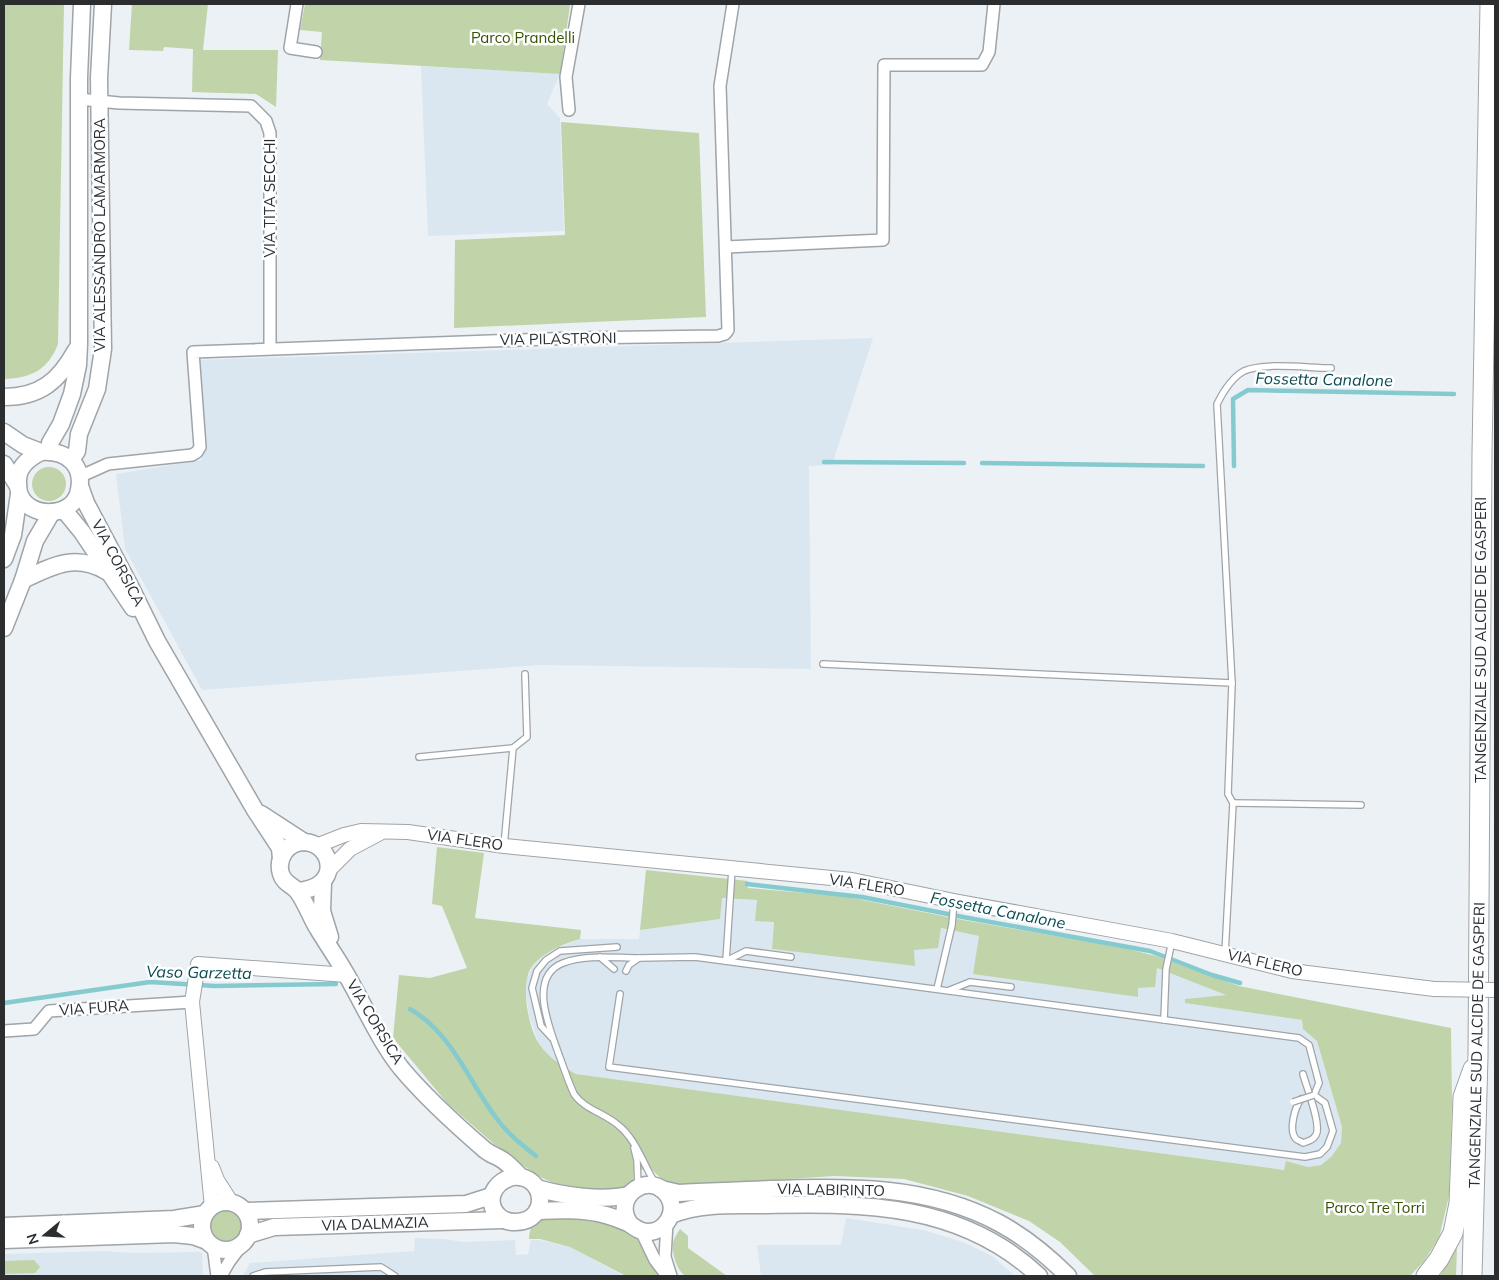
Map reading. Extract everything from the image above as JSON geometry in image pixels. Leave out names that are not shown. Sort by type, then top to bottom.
[{"type":"highway","name":"TANGENZIALE SUD ALCIDE DE GASPERI","points":[[1472,1276],[1478,1056],[1482,453],[1490,4]]},
{"type":"highway","points":[[1426,1276],[1440,1259],[1452,1233],[1459,1203],[1463,1097],[1478,1056]]},
{"type":"main road","name":"VIA ALESSANDRO LAMARMORA","points":[[46,452],[61,424],[72,394],[78,365],[79,99],[82,4]]},
{"type":"main road","name":"VIA ALESSANDRO LAMARMORA","points":[[71,460],[77,451],[79,434],[97,389],[102,349],[99,100],[103,4]]},
{"type":"main road","points":[[4,398],[20,397],[36,392],[58,378],[68,365],[79,344]]},
{"type":"main road","points":[[4,432],[23,445],[64,455],[75,465],[80,481],[77,496],[58,511],[35,541],[23,580],[4,628]]},
{"type":"main road","points":[[4,559],[13,535],[19,490],[18,474],[30,457],[46,452]]},
{"type":"main road","points":[[4,464],[23,501],[40,512],[58,511]]},
{"type":"main road","name":"VIA CORSICA","points":[[80,481],[86,503],[157,641],[254,810],[280,848],[280,866],[284,880],[297,891],[318,930],[334,951],[382,1038],[401,1068],[431,1100],[487,1152],[503,1160],[521,1177],[532,1182],[537,1188],[564,1194],[615,1198],[650,1185],[660,1188]]},
{"type":"main road","name":"VIA CORSICA","points":[[58,511],[82,532],[106,571],[157,641]]},
{"type":"main road","points":[[23,580],[52,566],[73,562],[87,562],[106,571]]},
{"type":"main road","name":"VIA CORSICA","points":[[254,810],[310,844]]},
{"type":"main road","points":[[281,859],[284,852],[291,846],[310,844],[326,856],[326,876],[310,890],[297,891]]},
{"type":"main road","name":"VIA CORSICA","points":[[326,876],[322,911],[334,951]]},
{"type":"main road","name":"VIA CORSICA","points":[[487,1152],[497,1212],[504,1220]]},
{"type":"main road","points":[[494,1190],[512,1177],[521,1177]]},
{"type":"main road","points":[[504,1220],[517,1222],[532,1217],[537,1211],[540,1200],[537,1188]]},
{"type":"main road","points":[[537,1211],[572,1210],[605,1215],[636,1228],[653,1232],[660,1229],[669,1219],[670,1200],[660,1188]]},
{"type":"main road","name":"VIA LABIRINTO","points":[[660,1188],[679,1193],[848,1188],[909,1193],[954,1204],[1000,1223],[1035,1246],[1068,1276]]},
{"type":"main road","name":"VIA DALMAZIA","points":[[245,1211],[466,1204],[494,1190]]},
{"type":"main road","points":[[634,1191],[626,1202],[624,1210],[626,1217],[636,1228]]},
{"type":"main road","points":[[4,1226],[174,1218],[208,1210],[220,1203],[231,1202],[245,1211],[250,1226],[246,1238]]},
{"type":"main road","name":"VIA LABIRINTO","points":[[669,1219],[686,1209],[717,1206],[842,1204],[890,1208],[936,1218],[974,1232],[1004,1249],[1039,1276]]},
{"type":"main road","points":[[208,1210],[202,1228],[210,1244]]},
{"type":"main road","name":"VIA DALMAZIA","points":[[4,1240],[174,1234],[193,1236],[219,1249],[231,1250],[240,1246],[246,1238],[274,1227],[504,1220]]},
{"type":"street","points":[[297,4],[290,48],[316,52]]},
{"type":"street","points":[[569,110],[566,77],[579,4]]},
{"type":"street","points":[[733,4],[720,86],[726,247],[883,240],[884,64],[982,65],[989,52],[994,4]]},
{"type":"street","name":"VIA TITA SECCHI","points":[[79,99],[119,103],[251,106],[266,121],[270,133],[270,348]]},
{"type":"street","name":"VIA PILASTRONI","points":[[80,481],[108,464],[192,455],[196,452],[200,447],[193,352],[564,338],[718,336],[725,334],[728,330],[726,247]]},
{"type":"street","name":"VIA FLERO","points":[[310,844],[361,831],[408,832],[504,846],[732,872],[852,880],[954,901],[1172,941],[1292,972],[1434,989],[1495,990]]},
{"type":"street","points":[[326,876],[350,849],[383,831]]},
{"type":"street","points":[[208,1210],[206,1152],[194,990],[198,964],[347,975]]},
{"type":"street","name":"VIA FURA","points":[[4,1031],[34,1029],[49,1012],[194,990]]},
{"type":"street","points":[[206,1152],[217,1180],[231,1202]]},
{"type":"street","points":[[669,1219],[665,1257],[671,1276]]},
{"type":"street","points":[[636,1228],[667,1276]]},
{"type":"street","points":[[221,1276],[246,1238]]},
{"type":"street","points":[[210,1244],[217,1276]]},
{"type":"lane","points":[[1225,954],[1233,803],[1228,794],[1232,683],[1217,404],[1225,387],[1244,372],[1267,367],[1331,368]]},
{"type":"lane","points":[[823,664],[1232,683]]},
{"type":"lane","points":[[419,757],[513,748],[527,738],[525,674]]},
{"type":"lane","points":[[504,846],[513,748]]},
{"type":"lane","points":[[1233,803],[1361,805]]},
{"type":"lane","points":[[726,961],[732,872]]},
{"type":"lane","points":[[937,989],[952,925],[954,901]]},
{"type":"lane","points":[[1164,1020],[1166,969],[1172,941]]},
{"type":"lane","points":[[554,1042],[541,1026],[532,988],[537,971],[546,960],[560,951],[617,947]]},
{"type":"lane","points":[[726,961],[746,951],[791,957]]},
{"type":"lane","points":[[660,1188],[633,1144],[618,1124],[577,1099],[571,1088],[554,1042],[544,1007],[544,987],[549,973],[563,963],[600,957],[695,957],[1298,1038],[1309,1044],[1318,1083],[1314,1095]]},
{"type":"lane","points":[[600,957],[614,969]]},
{"type":"lane","points":[[626,971],[628,965],[639,958]]},
{"type":"lane","points":[[948,990],[970,982],[1011,987]]},
{"type":"lane","points":[[620,994],[609,1067],[1305,1157],[1320,1154],[1327,1147],[1333,1131],[1325,1104],[1314,1095]]},
{"type":"lane","points":[[1301,1099],[1296,1106],[1292,1131],[1296,1139],[1304,1142],[1312,1140],[1318,1133],[1318,1124],[1303,1074]]},
{"type":"lane","points":[[1292,1102],[1314,1095]]},
{"type":"lane","points":[[633,1144],[637,1160],[634,1191]]},
{"type":"lane","points":[[253,1276],[265,1272],[382,1267],[395,1276]]},
{"type":"shaded area","points":[[421,66],[560,74],[547,104],[560,118],[564,231],[428,236]]},
{"type":"shaded area","points":[[873,338],[832,465],[809,466],[811,669],[540,665],[202,690],[125,549],[116,474],[202,460],[198,360]]},
{"type":"shaded area","points":[[721,898],[757,900],[774,921],[772,949],[915,966],[914,950],[940,928],[979,936],[974,973],[1138,997],[1137,987],[1156,968],[1227,995],[1185,999],[1185,1003],[1302,1020],[1303,1029],[1317,1041],[1342,1127],[1341,1143],[1331,1157],[1321,1165],[1308,1167],[1286,1161],[1285,1170],[576,1074],[553,1061],[539,1044],[529,1016],[525,984],[532,966],[550,951],[580,939],[639,939],[640,930],[720,919]]},
{"type":"shaded area","points":[[846,1218],[923,1230],[963,1242],[992,1256],[1015,1276],[761,1276],[757,1245],[841,1245]]},
{"type":"shaded area","points":[[415,1238],[465,1242],[515,1240],[516,1255],[528,1254],[531,1240],[540,1240],[570,1247],[624,1276],[243,1276],[250,1263],[414,1251]]},
{"type":"shaded area","points":[[104,1251],[134,1253],[199,1252],[202,1253],[203,1276],[4,1276],[4,1254]]},
{"type":"green space","points":[[4,4],[64,4],[58,344],[49,360],[37,371],[22,377],[4,379]]},
{"type":"green space","points":[[132,4],[208,4],[203,50],[278,50],[276,107],[256,94],[192,92],[193,49],[164,47],[163,51],[129,50]]},
{"type":"green space","name":"Parco Prandelli","points":[[305,4],[570,5],[560,74],[320,60],[322,32],[300,30]]},
{"type":"green space","points":[[561,122],[699,133],[706,317],[454,328],[455,240],[565,235]]},
{"type":"green space","points":[[49,467],[61,472],[66,484],[61,496],[49,501],[37,496],[32,484],[37,472]]},
{"type":"green space","name":"Parco Tre Torri","points":[[437,847],[484,853],[475,918],[581,930],[580,939],[555,949],[533,965],[526,982],[529,1017],[536,1038],[552,1058],[576,1074],[1284,1170],[1286,1161],[1308,1167],[1321,1165],[1331,1157],[1341,1143],[1342,1127],[1317,1041],[1303,1029],[1302,1020],[1185,1003],[1185,999],[1226,995],[1157,968],[1155,987],[1138,988],[1138,997],[973,974],[979,936],[941,928],[938,948],[914,950],[915,966],[772,949],[774,922],[755,921],[757,900],[722,898],[720,919],[640,930],[646,870],[748,881],[748,888],[843,896],[963,920],[1124,948],[1156,956],[1239,986],[1451,1028],[1452,1104],[1449,1196],[1439,1238],[1424,1261],[1410,1276],[1095,1276],[1060,1242],[1029,1221],[968,1196],[904,1179],[835,1176],[683,1186],[665,1181],[651,1168],[634,1171],[633,1182],[630,1186],[618,1190],[560,1186],[536,1175],[494,1144],[447,1103],[393,1038],[399,975],[430,978],[467,968],[442,906],[432,904]]},
{"type":"green space","points":[[226,1210],[232,1211],[237,1215],[241,1220],[241,1232],[237,1237],[232,1241],[226,1242],[220,1241],[215,1237],[211,1232],[210,1226],[211,1220],[215,1215],[220,1211]]},
{"type":"green space","points":[[557,1217],[592,1220],[620,1227],[641,1244],[658,1276],[626,1276],[570,1247],[540,1239],[529,1239],[531,1228],[534,1224],[541,1220]]},
{"type":"green space","points":[[680,1229],[688,1236],[688,1248],[727,1276],[685,1276],[682,1273],[674,1257],[673,1249],[675,1237]]},
{"type":"green space","points":[[1457,1247],[1456,1276],[1440,1276]]},
{"type":"green space","points":[[34,1260],[40,1267],[35,1273],[4,1274],[4,1261]]},
{"type":"waterway","name":"Fossetta Canalone","points":[[1234,466],[1233,399],[1248,390],[1454,394]]},
{"type":"waterway","name":"Fossetta Canalone","points":[[824,462],[964,463]]},
{"type":"waterway","name":"Fossetta Canalone","points":[[982,463],[1203,466]]},
{"type":"waterway","name":"Fossetta Canalone","points":[[747,884],[862,897],[1150,951],[1212,975],[1240,983]]},
{"type":"waterway","name":"Vaso Garzetta","points":[[4,1003],[150,982],[215,986],[336,984]]},
{"type":"waterway","name":"Vaso Garzetta","points":[[410,1009],[438,1031],[459,1059],[501,1124],[515,1139],[536,1156]]}]
